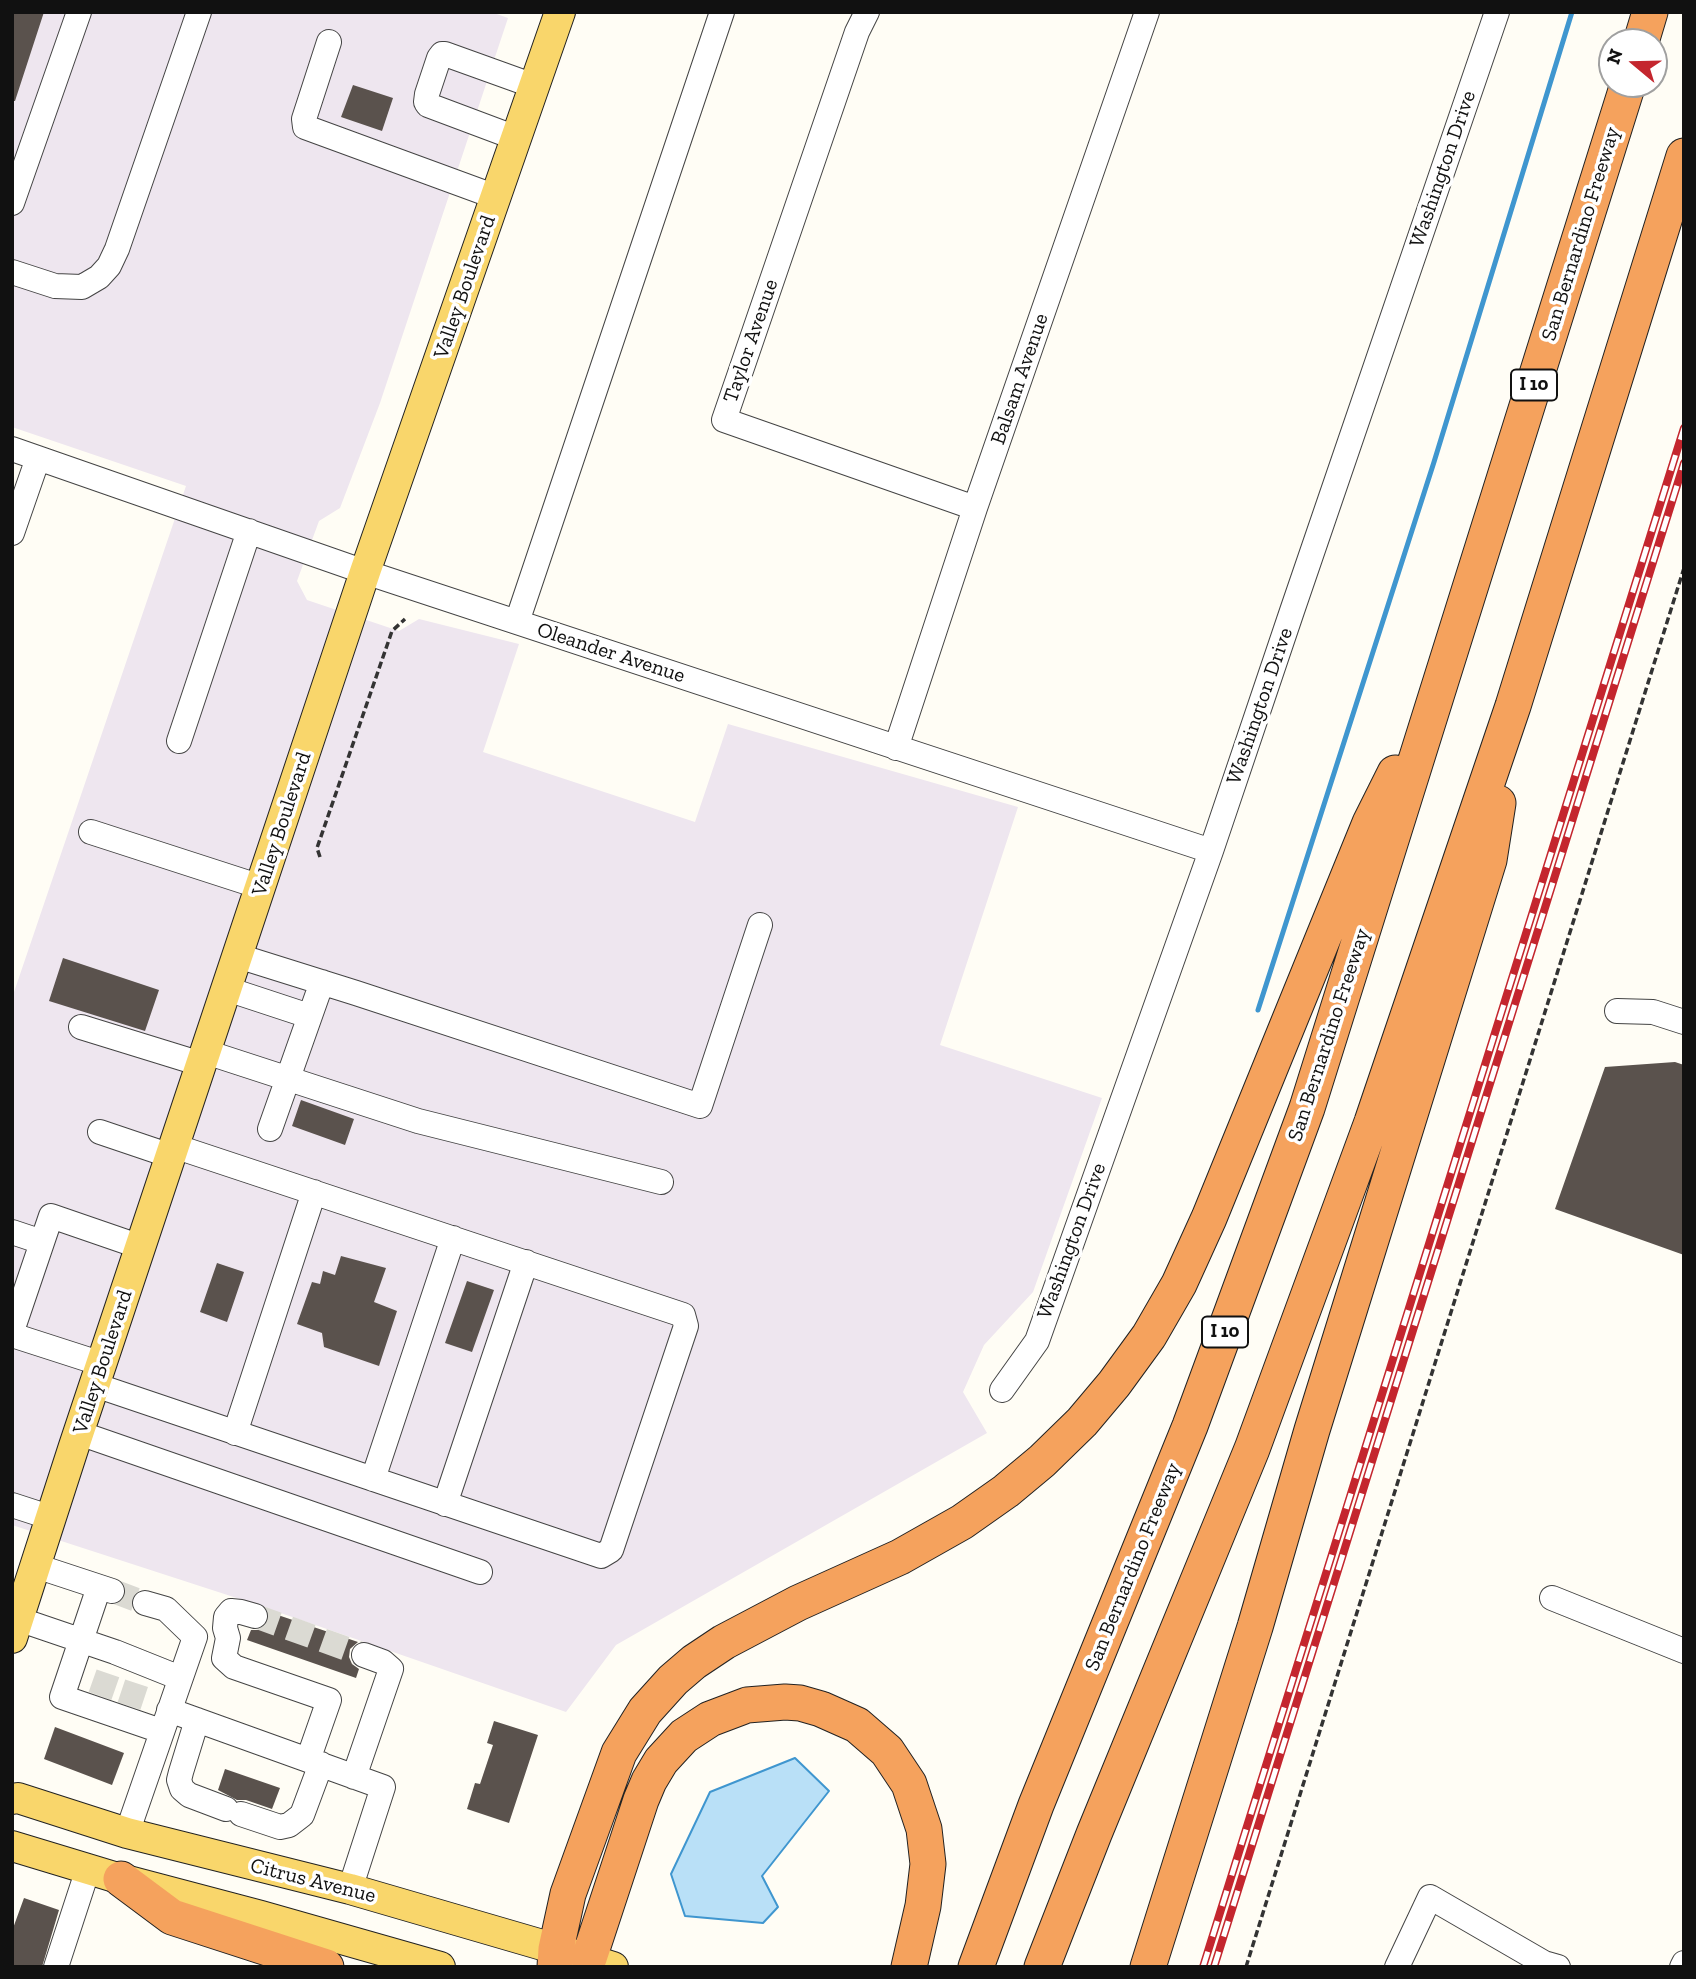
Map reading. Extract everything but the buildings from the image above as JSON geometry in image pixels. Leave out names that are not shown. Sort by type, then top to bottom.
[{"type":"highway","name":"San Bernardino Freeway","points":[[976,1967],[1036,1805],[1190,1426],[1307,1108],[1624,98]]},
{"type":"highway","points":[[1042,1967],[1257,1436],[1372,1122],[1513,706],[1684,156]]},
{"type":"highway","points":[[556,1958],[568,1894],[619,1753],[645,1711],[673,1680],[724,1642],[798,1603],[900,1558],[962,1522],[1006,1491],[1082,1422],[1150,1336],[1179,1284],[1209,1218],[1370,823],[1440,686]]},
{"type":"highway","points":[[1148,1967],[1255,1628],[1324,1390],[1489,860],[1513,706]]},
{"type":"highway","points":[[601,1963],[641,1800],[661,1761],[690,1731],[722,1713],[747,1705],[785,1702],[821,1709],[857,1725],[887,1751],[909,1784],[924,1829],[928,1864],[923,1906],[909,1967]]},
{"type":"highway","points":[[121,1879],[172,1917],[326,1967]]},
{"type":"main road","name":"Valley Boulevard","points":[[15,1628],[365,572],[560,12]]},
{"type":"main road","name":"Citrus Avenue","points":[[12,1799],[18,1798],[127,1833],[350,1889],[556,1958],[601,1963]]},
{"type":"main road","points":[[12,1846],[121,1879],[440,1967]]},
{"type":"street","points":[[12,203],[79,12]]},
{"type":"street","points":[[12,272],[55,286],[82,287],[99,277],[109,266],[199,12]]},
{"type":"street","points":[[517,622],[722,12]]},
{"type":"street","name":"Taylor Avenue","points":[[867,12],[857,32],[724,420],[975,508]]},
{"type":"street","name":"Balsam Avenue","points":[[895,748],[1147,12]]},
{"type":"street","name":"Washington Drive","points":[[1002,1390],[1037,1341],[1211,851],[1497,12]]},
{"type":"street","points":[[329,42],[304,119],[305,127],[496,197]]},
{"type":"street","points":[[516,138],[428,105],[427,94],[439,58],[445,54],[534,86]]},
{"type":"street","name":"Oleander Avenue","points":[[12,449],[365,572],[1211,851]]},
{"type":"street","points":[[12,533],[38,458]]},
{"type":"street","points":[[179,741],[249,531]]},
{"type":"street","points":[[91,832],[261,887]]},
{"type":"street","points":[[238,956],[700,1106],[760,925]]},
{"type":"street","points":[[270,1129],[321,982]]},
{"type":"street","points":[[226,989],[309,1016]]},
{"type":"street","points":[[1617,1011],[1653,1012],[1684,1021]]},
{"type":"street","points":[[81,1027],[286,1079],[418,1121],[661,1182]]},
{"type":"street","points":[[100,1132],[314,1192],[683,1315],[686,1326],[611,1550],[601,1556],[235,1433],[98,1374],[12,1333],[51,1216],[141,1247]]},
{"type":"street","points":[[235,1433],[314,1192]]},
{"type":"street","points":[[12,1232],[42,1242]]},
{"type":"street","points":[[373,1479],[453,1238]]},
{"type":"street","points":[[445,1504],[526,1262]]},
{"type":"street","points":[[79,1433],[480,1572]]},
{"type":"street","points":[[12,1505],[52,1518]]},
{"type":"street","points":[[36,1566],[106,1589],[81,1641],[62,1697],[97,1702],[127,1713],[165,1721],[197,1720],[383,1787],[350,1889]]},
{"type":"street","points":[[1552,1598],[1684,1651]]},
{"type":"street","points":[[127,1833],[195,1637],[166,1609],[145,1603]]},
{"type":"street","points":[[197,1720],[179,1780],[182,1789],[189,1795],[280,1827],[289,1825],[302,1815],[329,1700],[234,1667],[225,1658],[228,1637],[226,1617],[231,1611],[255,1616]]},
{"type":"street","points":[[15,1628],[81,1641],[142,1667],[180,1678]]},
{"type":"street","points":[[354,1777],[391,1669],[383,1662],[364,1655]]},
{"type":"street","points":[[56,1967],[88,1869]]},
{"type":"street","points":[[1397,1967],[1430,1897],[1544,1963],[1558,1967]]},
{"type":"path","points":[[1246,1967],[1684,568]]},
{"type":"path","points":[[320,857],[317,848],[392,631],[405,619]]},
{"type":"shaded area","points":[[12,12],[491,12],[508,18],[380,403],[340,508],[319,521],[297,581],[307,600],[399,631],[419,619],[519,644],[483,752],[695,822],[728,724],[1018,807],[940,1045],[1102,1098],[1033,1292],[984,1345],[963,1392],[987,1433],[616,1645],[566,1712],[249,1602],[12,1525],[12,998],[186,486],[12,427]]},
{"type":"water","points":[[795,1758],[829,1791],[762,1876],[778,1907],[763,1923],[685,1916],[671,1874],[710,1792]]},
{"type":"waterway","points":[[1258,1010],[1434,462],[1572,12]]},
{"type":"tunnel","points":[[113,1591],[145,1603]]},
{"type":"tunnel","points":[[255,1616],[364,1655]]},
{"type":"tunnel","points":[[100,1696],[113,1659]]},
{"type":"tunnel","points":[[129,1706],[141,1670]]},
{"type":"railway","points":[[1203,1967],[1684,428]]},
{"type":"railway","points":[[1214,1967],[1684,463]]}]
